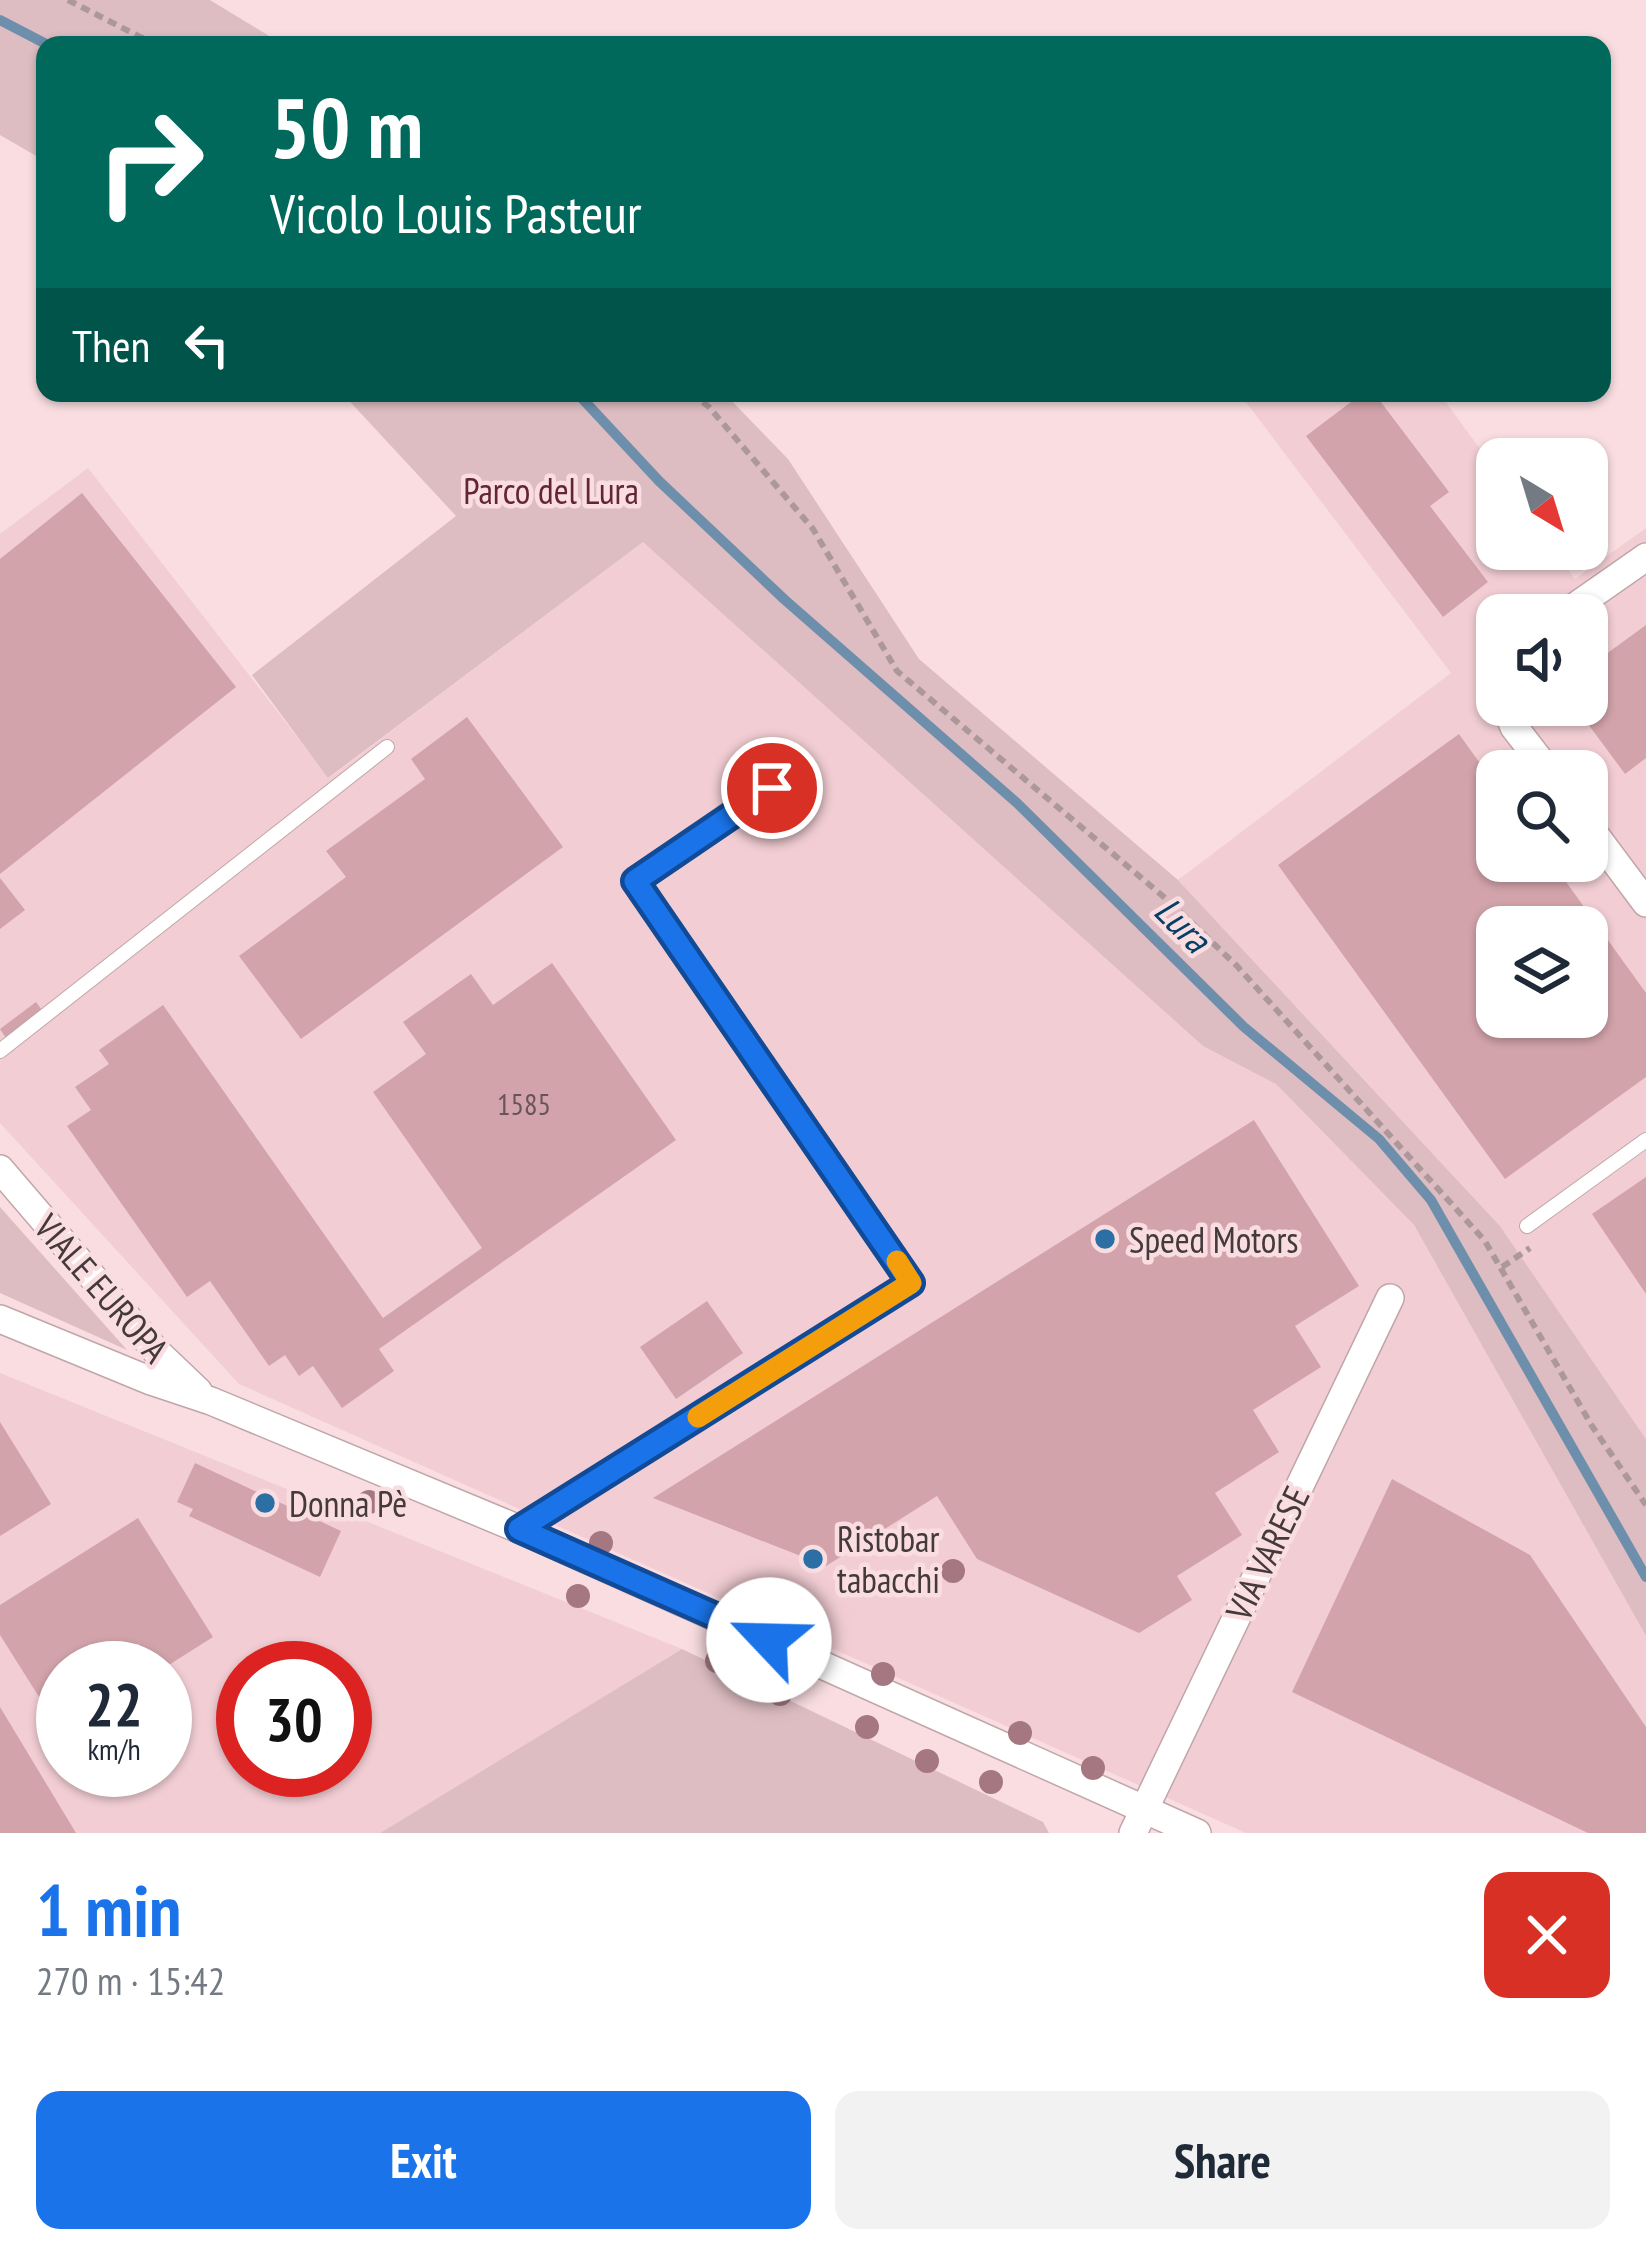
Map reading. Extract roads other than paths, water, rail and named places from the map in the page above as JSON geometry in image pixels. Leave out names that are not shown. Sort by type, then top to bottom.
[{"type":"street","points":[[1593,594],[1646,557]]},
{"type":"street","points":[[1514,726],[1532,750]]},
{"type":"street","points":[[519,1529],[911,1283],[635,881],[772,788]]},
{"type":"street","points":[[1608,852],[1646,903]]},
{"type":"street","name":"VIALE EUROPA","points":[[0,1168],[156,1351],[211,1401]]},
{"type":"street","name":"VIA VARESE","points":[[1138,1820],[1390,1298]]},
{"type":"street","points":[[0,1319],[519,1529],[1138,1820],[1197,1833]]},
{"type":"lane","points":[[0,1051],[386,747]]},
{"type":"lane","points":[[1527,1226],[1646,1140]]},
{"type":"waterway","name":"Lura","points":[[0,20],[36,39]]},
{"type":"waterway","name":"Lura","points":[[585,402],[659,481],[785,600],[1017,803],[1244,1027],[1379,1139],[1431,1200],[1646,1577]]},
{"type":"place","name":"Speed Motors","points":[[1105,1239]]},
{"type":"place","name":"Donna Pè","points":[[265,1503]]},
{"type":"place","name":"Ristobar tabacchi","points":[[813,1559]]},
{"type":"park label","name":"Parco del Lura","points":[[551,490]]}]
